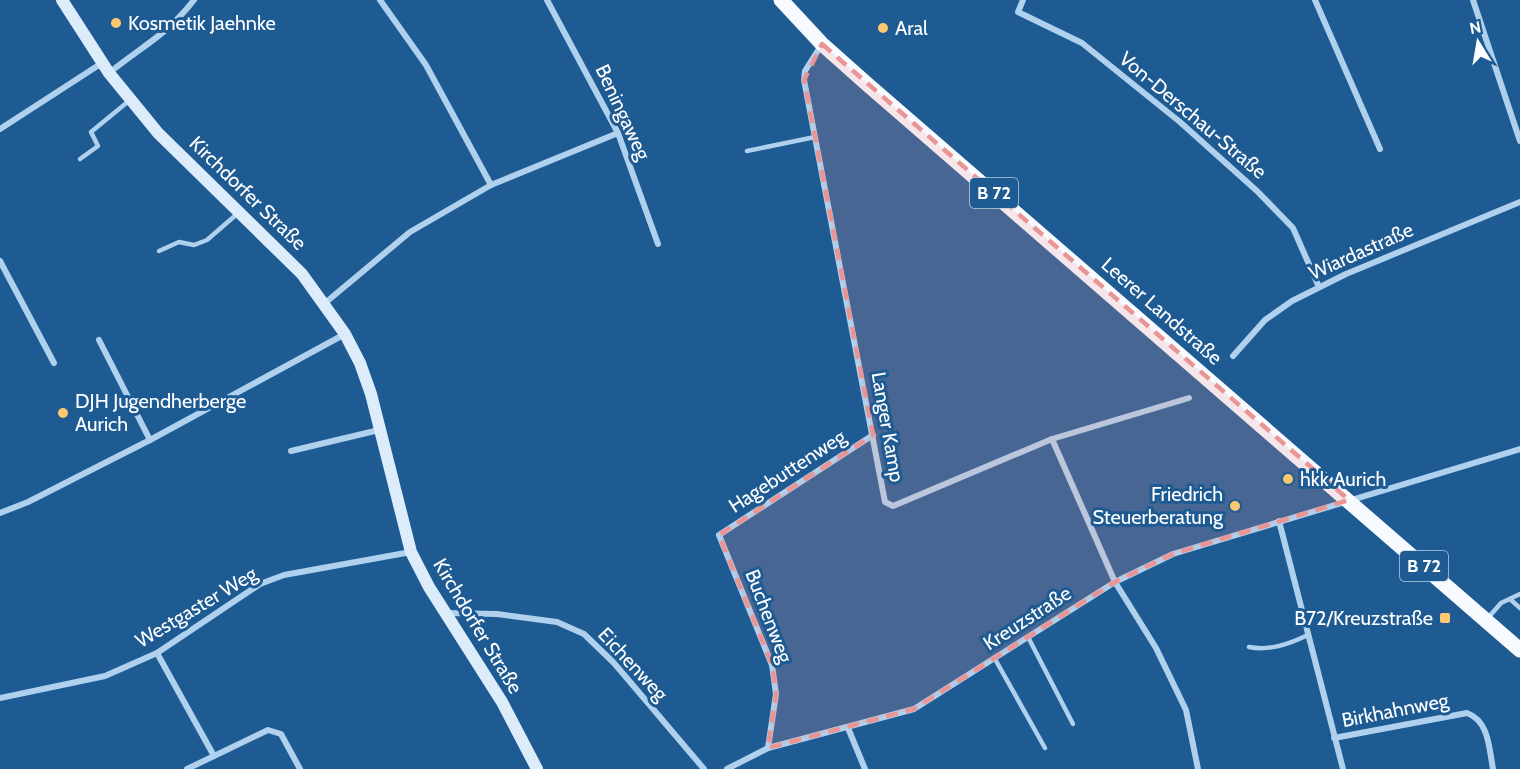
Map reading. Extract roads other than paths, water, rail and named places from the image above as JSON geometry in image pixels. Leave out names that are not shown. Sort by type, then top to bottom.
[{"type":"main road","name":"Leerer Landstraße","points":[[781,0],[822,44],[1520,650]]},
{"type":"street","name":"Kirchdorfer Straße","points":[[62,0],[106,68],[158,133],[302,274],[325,303],[345,334],[360,363],[411,552],[502,702],[537,769]]},
{"type":"street","points":[[0,129],[159,39],[194,0]]},
{"type":"street","points":[[380,0],[426,65],[491,185]]},
{"type":"street","name":"Beningaweg","points":[[547,0],[618,133],[658,243]]},
{"type":"street","name":"Von-Derschau-Straße","points":[[1023,0],[1018,12],[1082,43],[1180,122],[1257,190],[1293,228],[1319,287]]},
{"type":"street","points":[[1315,0],[1380,149]]},
{"type":"street","points":[[1473,0],[1520,141]]},
{"type":"street","name":"Langer Kamp","points":[[822,44],[805,71],[804,80],[885,502],[893,506],[1052,439],[1189,398]]},
{"type":"street","points":[[325,303],[410,232],[491,185],[618,133]]},
{"type":"street","name":"Wiardastraße","points":[[1233,356],[1265,320],[1319,287],[1520,202]]},
{"type":"street","points":[[0,261],[54,363]]},
{"type":"street","points":[[0,513],[28,502],[150,440],[345,334]]},
{"type":"street","points":[[99,340],[150,440]]},
{"type":"street","points":[[291,451],[379,430]]},
{"type":"street","name":"Hagebuttenweg","points":[[719,535],[873,435]]},
{"type":"street","points":[[1052,439],[1115,582],[1156,648],[1178,692],[1194,740],[1198,769]]},
{"type":"street","name":"Kreuzstraße","points":[[728,769],[768,748],[914,709],[1115,582],[1173,554],[1520,449]]},
{"type":"street","points":[[1279,521],[1343,769]]},
{"type":"street","name":"Buchenweg","points":[[719,535],[772,665],[776,694],[768,748]]},
{"type":"street","name":"Westgaster Weg","points":[[0,698],[105,675],[156,653],[261,584],[284,575],[411,552]]},
{"type":"street","name":"Eichenweg","points":[[446,613],[497,614],[557,622],[584,634],[614,663],[704,769]]},
{"type":"street","points":[[156,653],[214,756]]},
{"type":"street","name":"Birkhahnweg","points":[[1335,738],[1467,713],[1476,716],[1484,726],[1494,769]]},
{"type":"street","points":[[848,728],[865,769]]},
{"type":"street","points":[[187,769],[268,730],[281,734],[300,769]]},
{"type":"lane","points":[[80,159],[98,146],[91,132],[130,99]]},
{"type":"lane","points":[[747,152],[815,136]]},
{"type":"lane","points":[[159,251],[179,242],[194,245],[207,240],[239,212]]},
{"type":"lane","points":[[1486,620],[1501,603],[1520,594]]},
{"type":"lane","points":[[1510,598],[1520,608]]},
{"type":"lane","points":[[1249,647],[1264,650],[1291,643],[1308,635]]},
{"type":"lane","points":[[1028,637],[1073,724]]},
{"type":"lane","points":[[994,659],[1045,748]]},
{"type":"place","name":"Kosmetik Jaehnke","points":[[116,23]]},
{"type":"place","name":"Aral","points":[[883,28]]},
{"type":"place","name":"DJH Jugendherberge Aurich","points":[[63,413]]},
{"type":"place","name":"hkk Aurich","points":[[1288,479]]},
{"type":"place","name":"Friedrich Steuerberatung","points":[[1235,506]]},
{"type":"place","name":"B72/Kreuzstraße","points":[[1445,618]]}]
